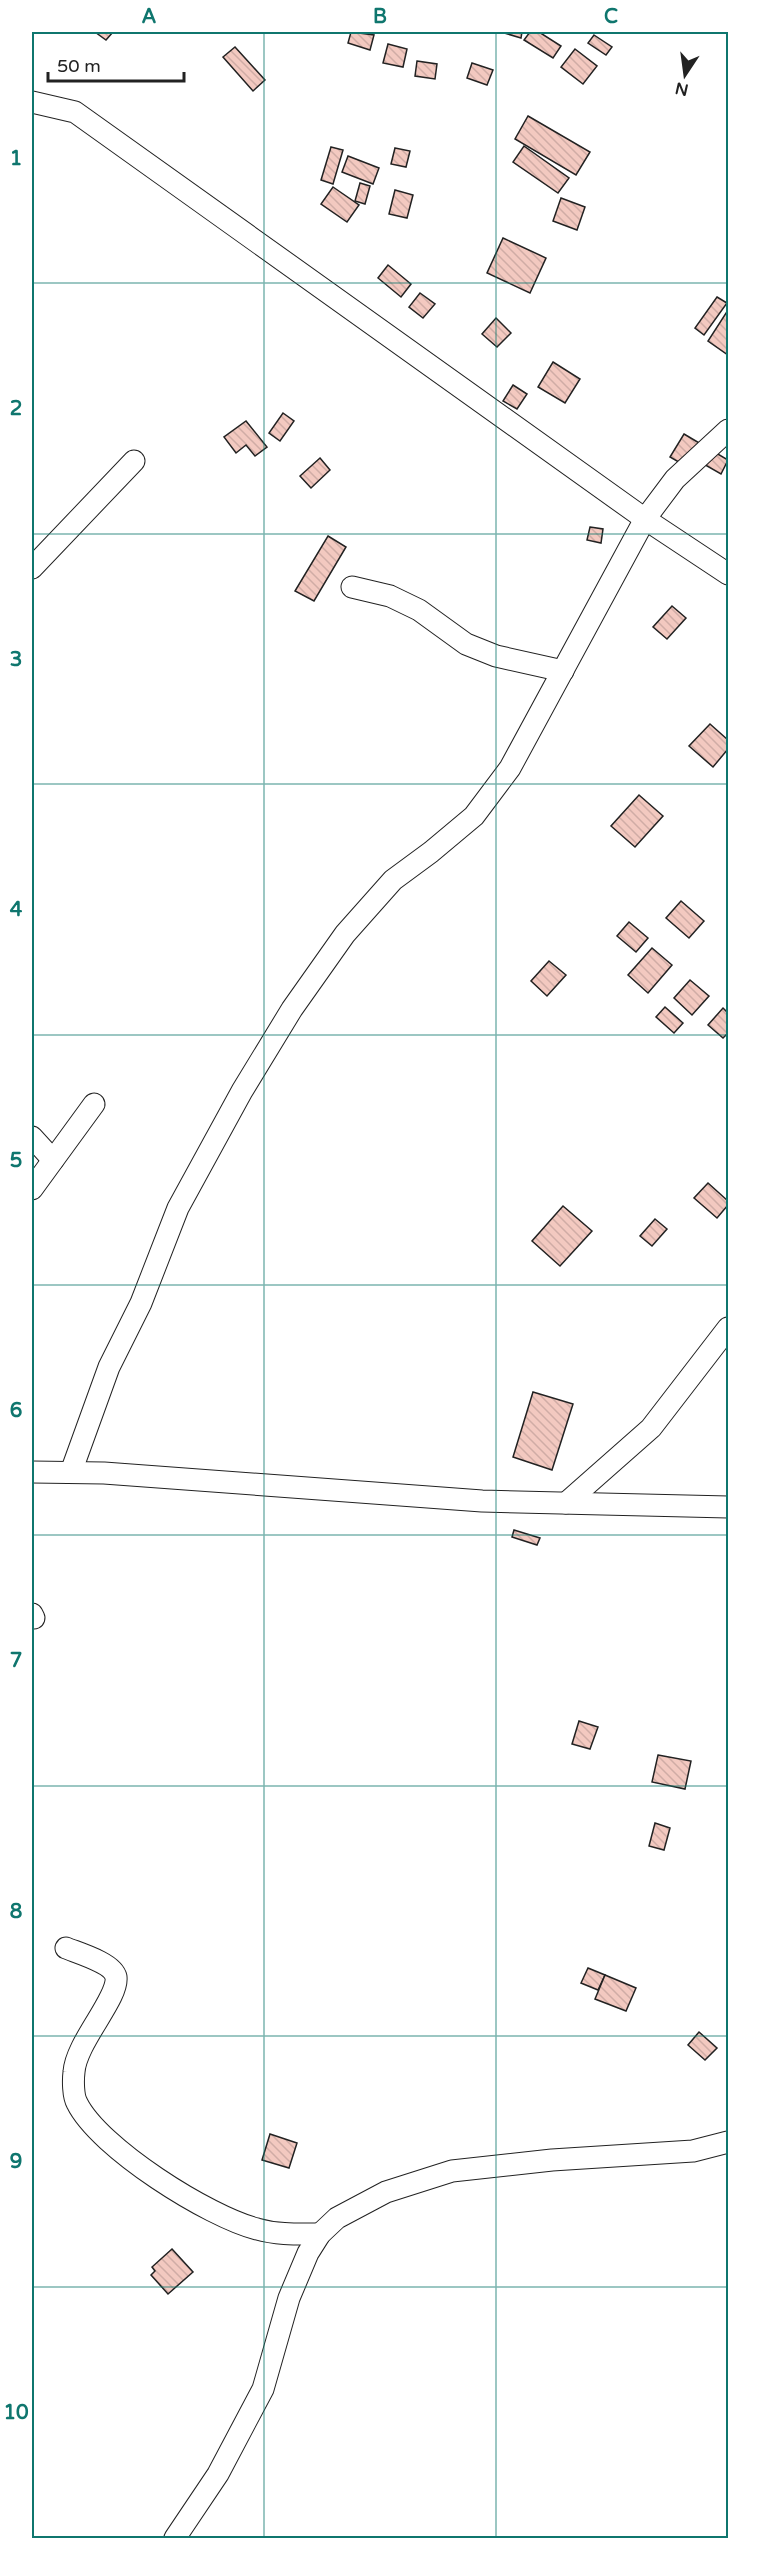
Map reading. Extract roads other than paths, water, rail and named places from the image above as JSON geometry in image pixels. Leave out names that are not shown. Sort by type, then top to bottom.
[{"type":"street","points":[[32,102],[75,112],[645,519],[729,574]]},
{"type":"street","points":[[71,1473],[109,1367],[141,1303],[178,1208],[242,1091],[292,1009],[345,934],[393,880],[474,816],[510,768],[645,519],[675,479],[729,430]]},
{"type":"street","points":[[32,568],[134,461]]},
{"type":"street","points":[[352,587],[390,597],[419,610],[466,644],[496,656],[563,671]]},
{"type":"street","points":[[32,1190],[94,1104]]},
{"type":"street","points":[[32,1137],[53,1160]]},
{"type":"street","points":[[566,1503],[651,1428],[729,1328]]},
{"type":"street","points":[[32,1472],[104,1473],[482,1501],[729,1507]]},
{"type":"street","points":[[66,1948],[101,1962],[112,1969],[116,1977],[114,1988],[84,2040],[74,2070],[76,2102],[97,2132],[137,2166],[207,2208],[255,2229],[286,2235],[320,2234]]},
{"type":"street","points":[[175,2538],[218,2474],[263,2389],[289,2298],[308,2253],[320,2234],[337,2218],[386,2192],[452,2171],[552,2160],[693,2151],[729,2142]]}]
